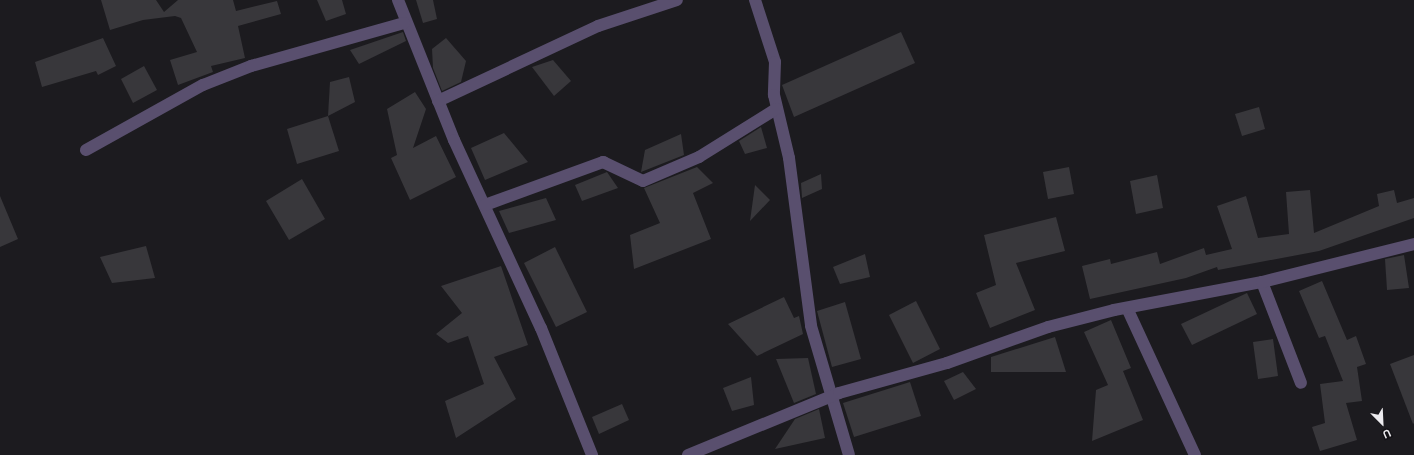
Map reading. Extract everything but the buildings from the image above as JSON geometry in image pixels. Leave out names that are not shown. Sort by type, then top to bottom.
[{"type":"street","points":[[398,0],[404,23],[541,328],[592,455]]},
{"type":"street","points":[[438,101],[598,26],[677,0]]},
{"type":"street","points":[[755,0],[775,62],[776,109],[789,158],[811,326],[833,395],[848,455]]},
{"type":"street","points":[[86,150],[203,85],[251,66],[404,23]]},
{"type":"street","points":[[485,205],[603,162],[642,181],[699,157],[776,109]]},
{"type":"street","points":[[688,455],[833,395],[947,363],[1048,327],[1127,308],[1262,282],[1414,244]]},
{"type":"street","points":[[1262,282],[1301,384]]},
{"type":"street","points":[[1127,308],[1195,455]]}]
